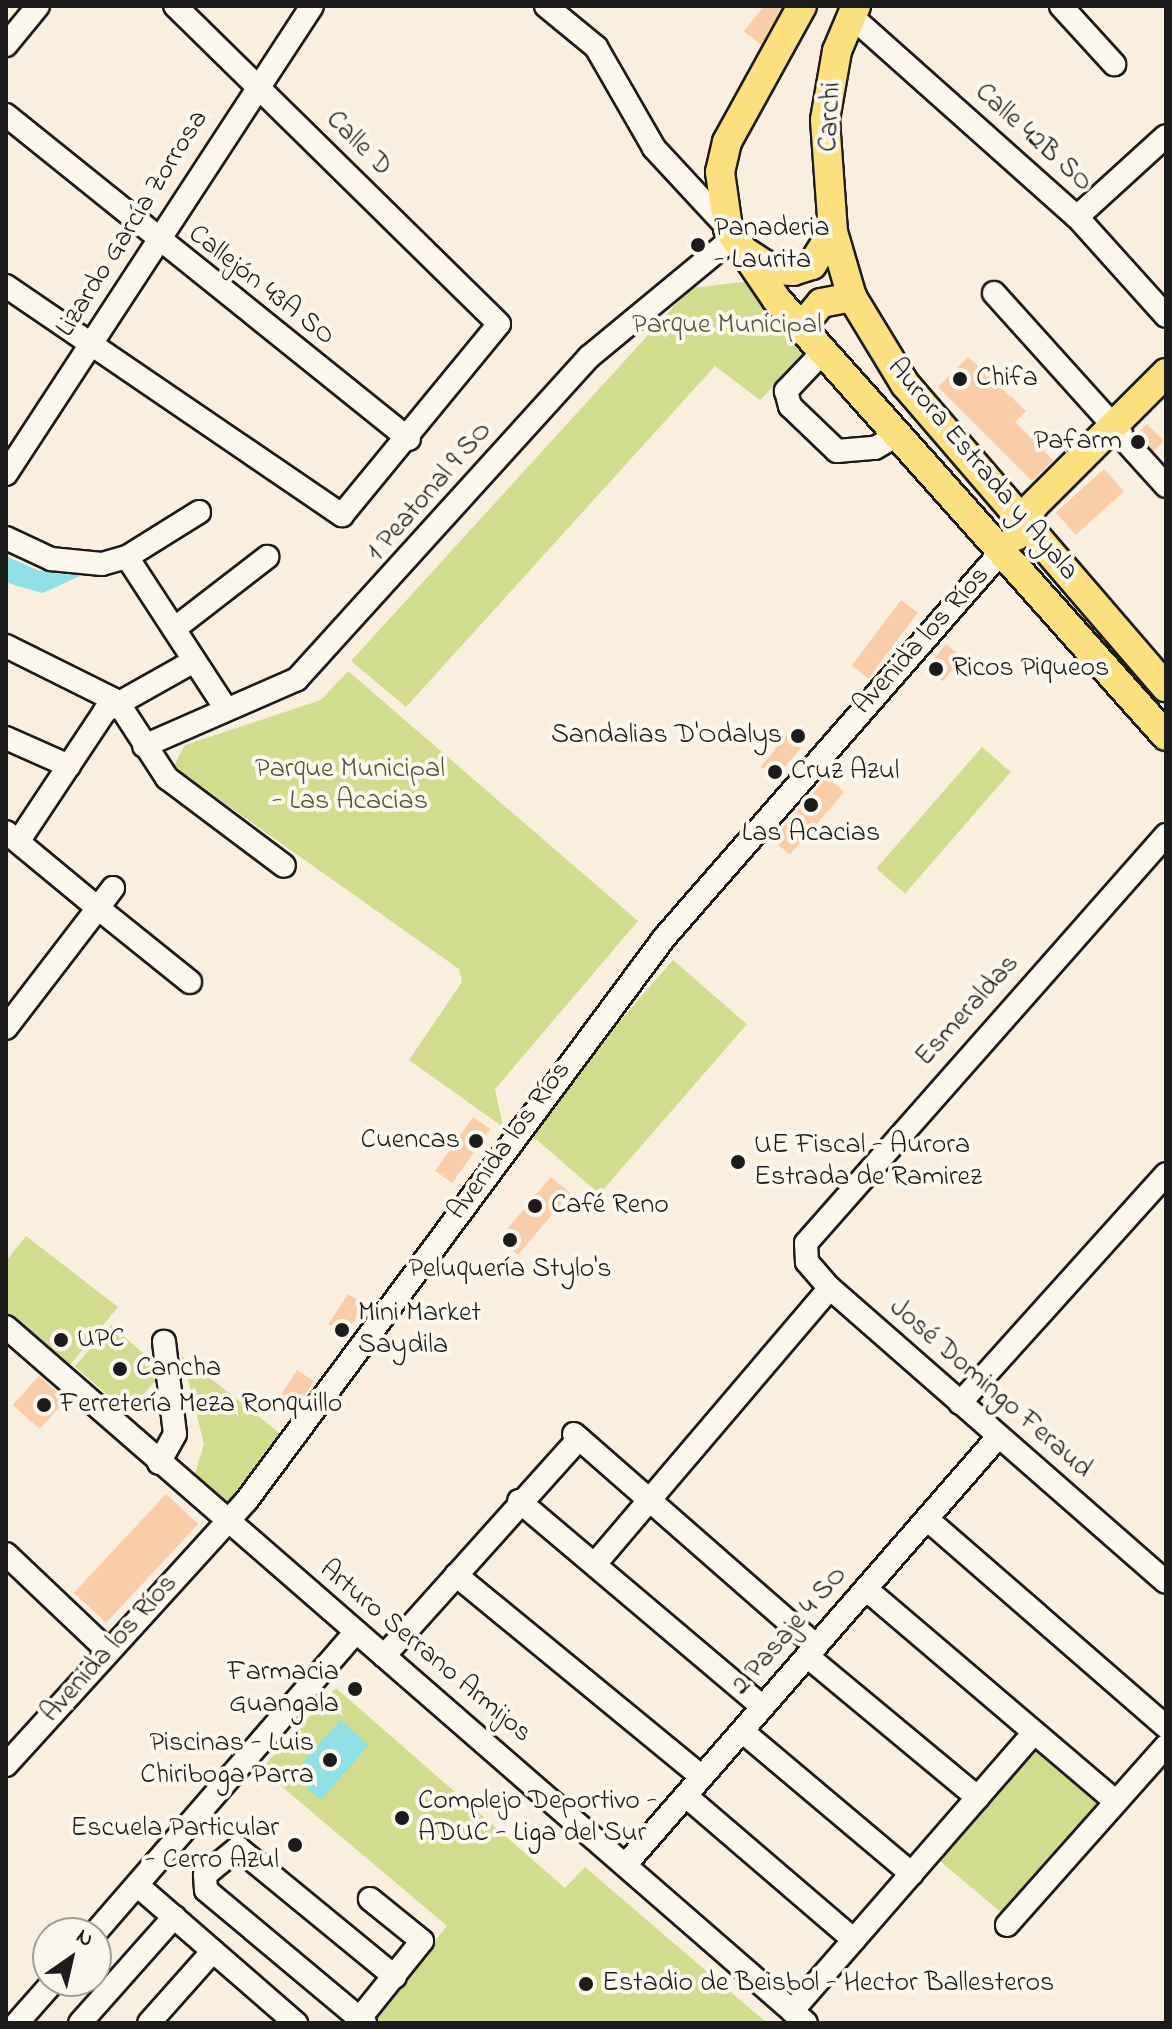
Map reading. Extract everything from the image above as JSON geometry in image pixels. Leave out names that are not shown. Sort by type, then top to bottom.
[{"type":"main road","points":[[802,6],[727,142],[720,172],[734,237],[773,270],[793,271],[812,265],[833,232]]},
{"type":"main road","name":"Carchi","points":[[833,232],[825,120],[853,11]]},
{"type":"main road","name":"Aurora Estrada y Ayala","points":[[833,232],[852,297],[905,384],[1166,687]]},
{"type":"main road","name":"Aurora Estrada y Ayala","points":[[734,237],[801,327],[1166,736]]},
{"type":"main road","points":[[801,327],[821,303],[852,297]]},
{"type":"main road","name":"Avenida los Ríos","points":[[1121,435],[1166,373]]},
{"type":"main road","name":"Avenida los Ríos","points":[[1002,551],[1166,391]]},
{"type":"street","points":[[6,45],[38,6]]},
{"type":"street","name":"Calle D","points":[[175,6],[499,324],[409,439]]},
{"type":"street","name":"Lizardo García Zorrosa","points":[[6,474],[94,348],[255,83],[312,6]]},
{"type":"street","points":[[546,6],[596,47],[654,148],[734,237]]},
{"type":"street","points":[[1061,6],[1114,64]]},
{"type":"street","name":"Calle 42B SO","points":[[853,11],[1077,217],[1166,316]]},
{"type":"street","name":"Callejón 43A SO","points":[[6,115],[157,243],[409,439]]},
{"type":"street","points":[[1077,217],[1166,136]]},
{"type":"street","name":"1 Peatonal 9 SO","points":[[144,746],[297,679],[330,651],[589,357],[734,237]]},
{"type":"street","points":[[6,286],[342,515],[409,439]]},
{"type":"street","points":[[994,293],[1166,486]]},
{"type":"street","points":[[823,352],[786,391],[790,406],[837,451],[875,448],[896,436]]},
{"type":"street","points":[[6,538],[51,559],[102,564],[127,557],[199,512]]},
{"type":"street","name":"Avenida los Ríos","points":[[6,1765],[106,1649],[226,1523],[299,1435],[664,938],[1002,551]]},
{"type":"street","points":[[127,557],[226,709]]},
{"type":"street","points":[[174,629],[267,557]]},
{"type":"street","points":[[6,646],[117,701],[167,778],[284,866]]},
{"type":"street","points":[[190,982],[13,836],[117,701],[194,661]]},
{"type":"street","points":[[6,738],[69,766]]},
{"type":"street","name":"Esmeraldas","points":[[815,1227],[1166,835]]},
{"type":"street","points":[[6,1028],[113,888]]},
{"type":"street","points":[[960,1403],[1158,1198],[1166,1174]]},
{"type":"street","name":"José Domingo Feraud","points":[[815,1227],[807,1262],[830,1288],[1166,1582]]},
{"type":"street","points":[[595,1564],[830,1288]]},
{"type":"street","name":"Arturo Serrano Armijos","points":[[6,1327],[226,1523],[626,1864],[799,2017]]},
{"type":"street","points":[[159,1463],[175,1434],[164,1342]]},
{"type":"street","points":[[384,1656],[576,1436],[978,1798]]},
{"type":"street","name":"2 Pasaje 4 SO","points":[[626,1864],[998,1437]]},
{"type":"street","points":[[519,1501],[763,1707]]},
{"type":"street","points":[[927,1519],[1166,1727]]},
{"type":"street","points":[[6,1554],[106,1649]]},
{"type":"street","points":[[456,1575],[702,1777]]},
{"type":"street","points":[[866,1589],[1116,1802]]},
{"type":"street","points":[[109,1917],[356,1632]]},
{"type":"street","points":[[742,1731],[912,1874]]},
{"type":"street","points":[[799,2017],[854,1940],[1034,1733]]},
{"type":"street","points":[[1007,1925],[1166,1746]]},
{"type":"street","points":[[686,1796],[854,1940]]},
{"type":"street","points":[[370,1899],[422,1941],[395,1977],[360,2022],[206,1890],[205,1875],[238,1848],[395,1977]]},
{"type":"street","points":[[137,1885],[213,1951],[281,2018]]},
{"type":"street","points":[[80,2023],[174,1917]]},
{"type":"street","points":[[149,2023],[213,1951]]},
{"type":"street","points":[[17,2023],[40,1997]]},
{"type":"green space","name":"Parque Municipal","points":[[744,282],[809,351],[760,400],[715,366],[406,707],[351,661],[691,288]]},
{"type":"green space","name":"Parque Municipal - Las Acacias","points":[[348,671],[638,921],[495,1089],[503,1127],[409,1060],[462,982],[459,969],[173,767],[185,745],[321,700]]},
{"type":"green space","points":[[982,747],[1011,772],[905,893],[876,869]]},
{"type":"green space","points":[[673,960],[747,1024],[599,1194],[525,1130]]},
{"type":"green space","points":[[26,1236],[118,1307],[65,1371],[6,1320],[6,1261]]},
{"type":"green space","name":"Cancha","points":[[111,1325],[164,1371],[128,1412],[75,1367]]},
{"type":"green space","points":[[182,1356],[286,1438],[228,1512],[194,1477],[204,1444]]},
{"type":"green space","name":"Complejo Deportivo - ADUC - Liga del Sur","points":[[336,1688],[565,1888],[585,1867],[767,2023],[366,2023],[447,1926],[261,1769]]},
{"type":"green space","points":[[1034,1739],[1110,1803],[1011,1921],[935,1857]]},
{"type":"water","points":[[6,556],[39,571],[73,566],[80,576],[43,593],[17,586],[6,582]]},
{"type":"water","name":"Piscinas - Luis Chiriboga Parra","points":[[340,1720],[369,1745],[321,1800],[292,1775]]},
{"type":"building","points":[[764,6],[783,6],[761,45],[744,31]]},
{"type":"building","points":[[968,357],[1026,411],[1015,422],[1053,460],[1032,481],[938,387]]},
{"type":"building","points":[[1147,424],[1164,441],[1153,452],[1136,435]]},
{"type":"building","points":[[1104,469],[1124,491],[1076,535],[1056,512]]},
{"type":"building","points":[[901,600],[918,613],[868,678],[852,665]]},
{"type":"building","points":[[946,644],[962,657],[943,681],[926,668]]},
{"type":"building","points":[[793,727],[808,739],[776,779],[761,767]]},
{"type":"building","points":[[827,777],[844,792],[790,855],[773,840]]},
{"type":"building","points":[[473,1117],[490,1129],[452,1183],[435,1171]]},
{"type":"building","points":[[551,1177],[570,1193],[518,1255],[499,1239]]},
{"type":"building","points":[[348,1294],[365,1305],[345,1335],[328,1324]]},
{"type":"building","name":"UPC","points":[[60,1327],[74,1339],[61,1353],[48,1341]]},
{"type":"building","points":[[297,1370],[314,1381],[294,1412],[277,1401]]},
{"type":"building","points":[[39,1376],[66,1400],[40,1429],[13,1405]]},
{"type":"building","points":[[166,1494],[198,1524],[106,1623],[74,1593]]},
{"type":"place","name":"Panaderia - Laurita","points":[[698,245]]},
{"type":"place","name":"Chifa","points":[[960,379]]},
{"type":"place","name":"Pafarm","points":[[1138,442]]},
{"type":"place","name":"Ricos Piqueos","points":[[936,669]]},
{"type":"place","name":"Sandalias D'Odalys","points":[[798,736]]},
{"type":"place","name":"Cruz Azul","points":[[775,772]]},
{"type":"place","name":"Las Acacias","points":[[811,805]]},
{"type":"place","name":"Cuencas","points":[[476,1141]]},
{"type":"place","name":"UE Fiscal - Aurora Estrada de Ramirez","points":[[738,1162]]},
{"type":"place","name":"Café Reno","points":[[535,1206]]},
{"type":"place","name":"Peluquería Stylo's","points":[[510,1240]]},
{"type":"place","name":"Mini Market Saydila","points":[[342,1330]]},
{"type":"place","name":"UPC","points":[[61,1340]]},
{"type":"place","name":"Cancha","points":[[120,1369]]},
{"type":"place","name":"Ferretería Meza Ronquillo","points":[[44,1405]]},
{"type":"place","name":"Farmacia Guangala","points":[[355,1689]]},
{"type":"place","name":"Piscinas - Luis Chiriboga Parra","points":[[330,1760]]},
{"type":"place","name":"Complejo Deportivo - ADUC - Liga del Sur","points":[[402,1818]]},
{"type":"place","name":"Escuela Particular - Cerro Azul","points":[[295,1845]]},
{"type":"place","name":"Estadio de Beisbol - Hector Ballesteros","points":[[586,1984]]}]
